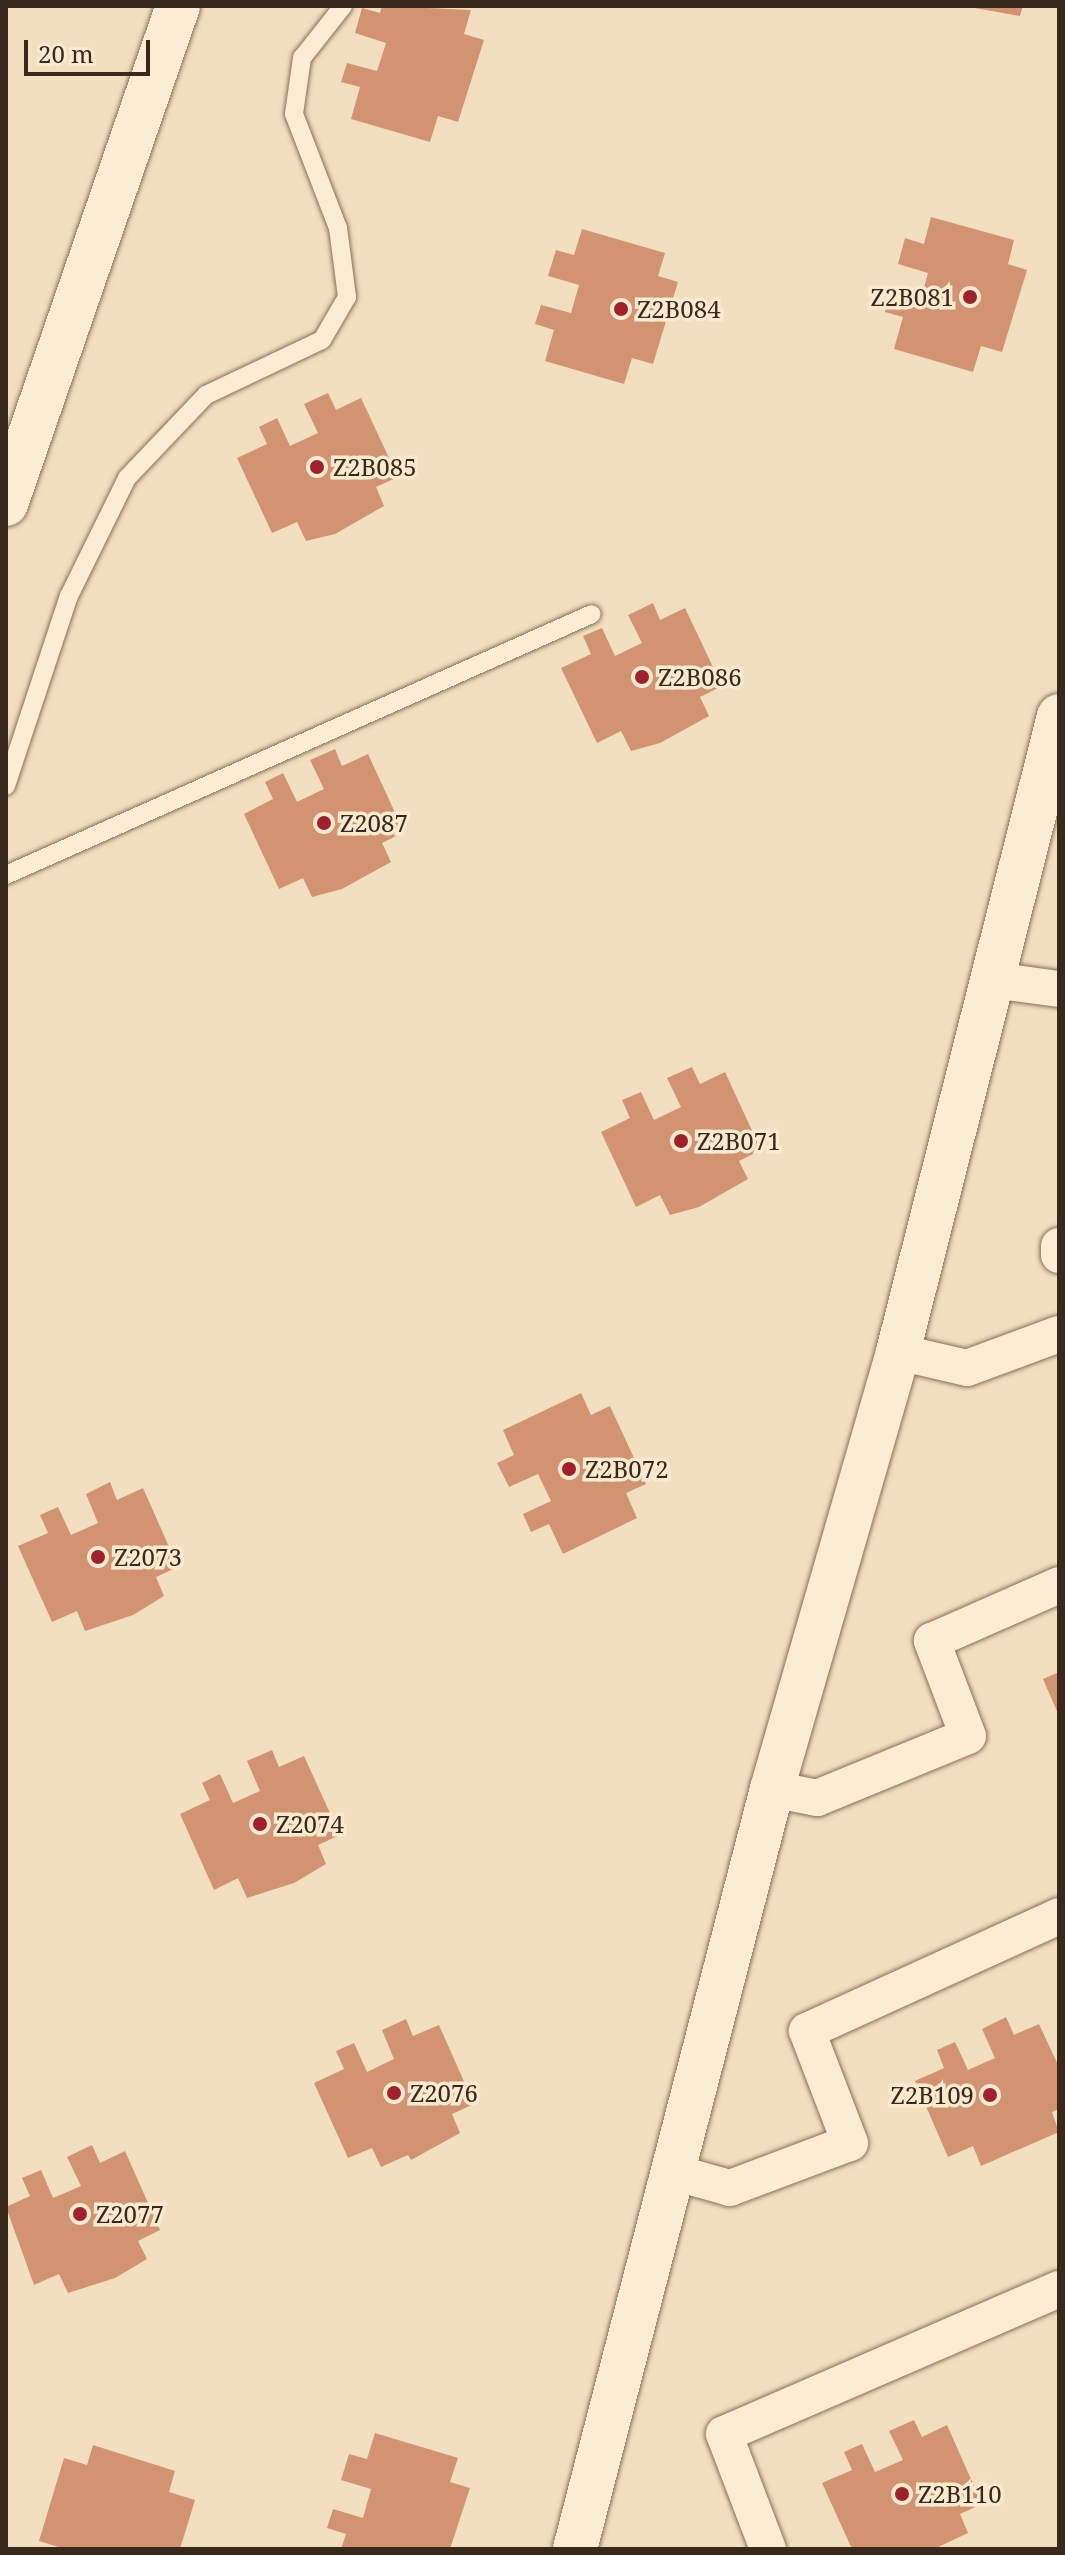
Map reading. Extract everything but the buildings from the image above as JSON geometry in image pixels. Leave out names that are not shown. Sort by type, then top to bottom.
[{"type":"street","points":[[6,504],[178,6]]},
{"type":"street","points":[[575,2549],[772,1789],[898,1352],[1059,716]]},
{"type":"street","points":[[993,980],[1059,989]]},
{"type":"street","points":[[1059,1246],[1059,1255]]},
{"type":"street","points":[[898,1352],[967,1368],[1059,1334]]},
{"type":"street","points":[[772,1789],[817,1798],[968,1736],[932,1641],[1059,1585]]},
{"type":"street","points":[[673,2172],[730,2188],[850,2143],[807,2031],[1059,1916]]},
{"type":"street","points":[[768,2549],[724,2434],[1059,2289]]},
{"type":"lane","points":[[6,786],[69,596],[127,478],[206,395],[322,340],[347,297],[338,228],[294,114],[302,58],[343,6]]},
{"type":"lane","points":[[6,875],[592,614]]},
{"type":"place","name":"Z2B081","points":[[970,297]]},
{"type":"place","name":"Z2B084","points":[[621,309]]},
{"type":"place","name":"Z2B085","points":[[317,467]]},
{"type":"place","name":"Z2B086","points":[[642,677]]},
{"type":"place","name":"Z2087","points":[[324,823]]},
{"type":"place","name":"Z2B071","points":[[681,1141]]},
{"type":"place","name":"Z2B072","points":[[569,1469]]},
{"type":"place","name":"Z2073","points":[[98,1557]]},
{"type":"place","name":"Z2074","points":[[260,1824]]},
{"type":"place","name":"Z2076","points":[[394,2093]]},
{"type":"place","name":"Z2B109","points":[[990,2095]]},
{"type":"place","name":"Z2077","points":[[80,2214]]},
{"type":"place","name":"Z2B110","points":[[902,2494]]}]
